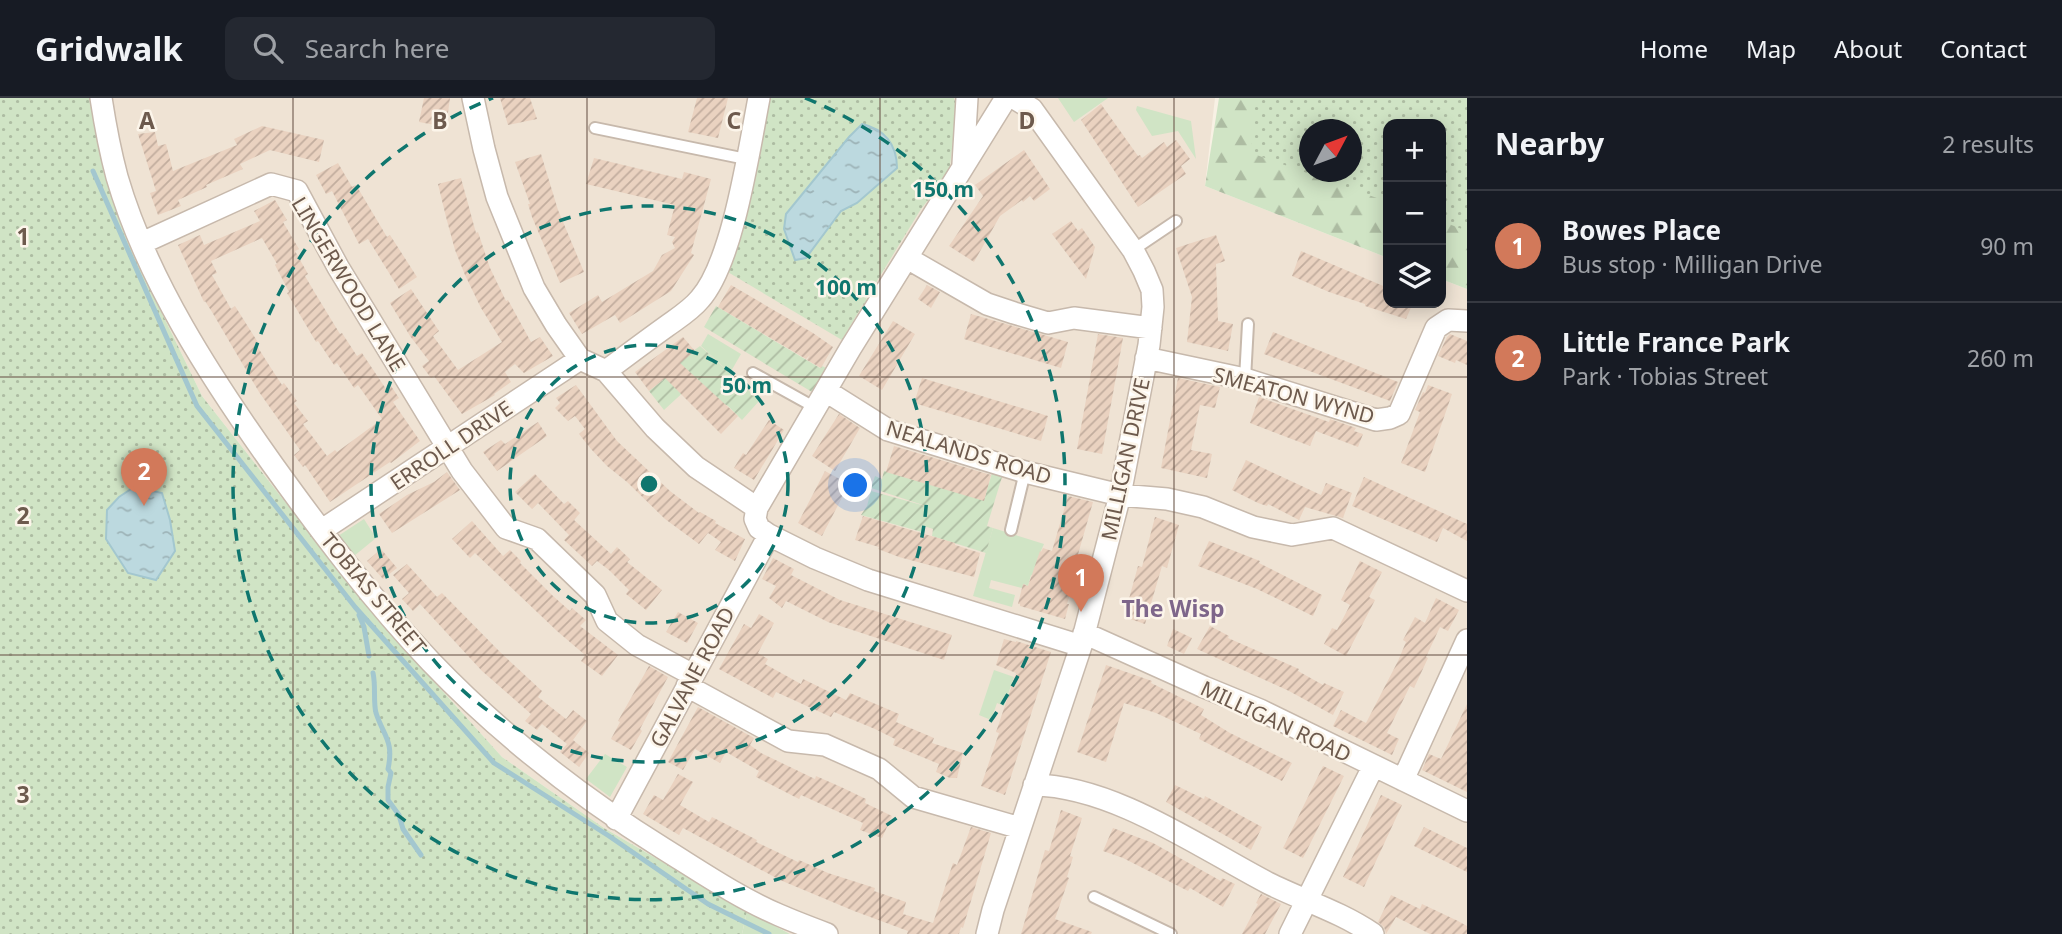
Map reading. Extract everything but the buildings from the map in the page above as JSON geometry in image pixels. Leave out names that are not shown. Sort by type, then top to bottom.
[{"type":"street","name":"TOBIAS STREET","points":[[101,98],[117,176],[142,243],[197,353],[237,415],[389,615],[432,663],[499,727],[549,770],[615,819],[718,883],[777,915],[827,934]]},
{"type":"street","points":[[473,98],[497,197],[534,288],[556,325],[580,359],[606,371],[655,428],[696,467],[757,508]]},
{"type":"street","points":[[606,371],[685,313],[708,288],[723,254],[759,98]]},
{"type":"street","points":[[963,166],[967,98]]},
{"type":"street","points":[[769,534],[759,528],[755,519],[757,508],[1006,98]]},
{"type":"street","name":"MILLIGAN DRIVE","points":[[987,934],[1083,640],[1120,495],[1151,328],[1152,290],[1133,250],[1030,102]]},
{"type":"street","name":"LINGERWOOD LANE","points":[[142,243],[271,184],[297,191],[338,267],[462,471],[506,528],[537,539],[596,594],[607,621],[690,681],[788,741],[825,745],[879,769],[913,797],[1020,828]]},
{"type":"street","points":[[907,258],[987,304],[1026,317],[1048,323],[1074,318],[1151,328]]},
{"type":"street","name":"SMEATON WYND","points":[[1146,358],[1245,379],[1376,420],[1399,414],[1436,328],[1448,320],[1467,321]]},
{"type":"street","name":"ERROLL DRIVE","points":[[322,530],[580,359]]},
{"type":"street","name":"NEALANDS ROAD","points":[[821,400],[888,430],[1026,472],[1120,495],[1167,499],[1203,507],[1253,527],[1292,535],[1334,528],[1467,591]]},
{"type":"street","name":"GALVANE ROAD","points":[[615,819],[769,534]]},
{"type":"street","name":"MILLIGAN ROAD","points":[[769,534],[815,558],[867,580],[1083,640],[1204,687],[1260,710],[1467,811]]},
{"type":"street","points":[[1403,780],[1459,677],[1467,640]]},
{"type":"street","points":[[1290,934],[1373,767]]},
{"type":"street","points":[[1034,785],[1055,785],[1130,808],[1270,884],[1373,934]]},
{"type":"lane","points":[[595,128],[747,159]]},
{"type":"lane","points":[[1133,250],[1176,220]]},
{"type":"lane","points":[[1245,379],[1248,324]]},
{"type":"lane","points":[[754,373],[821,400]]},
{"type":"lane","points":[[1011,530],[1026,472]]},
{"type":"lane","points":[[1094,897],[1171,934]]},
{"type":"shaded area","points":[[93,98],[1215,98],[1205,186],[1383,256],[1383,308],[1446,308],[1446,281],[1467,289],[1467,934],[790,934],[747,911],[604,828],[502,757],[374,615],[202,396],[145,278],[105,177]]},
{"type":"green space","points":[[0,98],[91,98],[105,177],[145,278],[202,396],[374,615],[502,757],[604,828],[747,911],[742,934],[0,934]]},
{"type":"green space","points":[[766,98],[954,98],[957,107],[949,174],[921,209],[866,299],[868,301],[862,306],[842,340],[726,271]]},
{"type":"green space","points":[[1058,98],[1108,98],[1074,122]]},
{"type":"green space","points":[[1219,98],[1276,98],[1254,153],[1299,169],[1299,182],[1335,182],[1383,199],[1383,256],[1205,186]]},
{"type":"green space","points":[[1253,98],[1467,98],[1467,231],[1446,223],[1446,119],[1383,119],[1383,200],[1332,182],[1362,182],[1362,119],[1299,119],[1299,170],[1251,153]]},
{"type":"green space","points":[[1137,106],[1191,121],[1196,159],[1178,131],[1152,136],[1136,110]]},
{"type":"green space","points":[[1446,222],[1467,230],[1467,289],[1446,281]]},
{"type":"green space","points":[[716,306],[820,368],[826,368],[812,392],[704,327]]},
{"type":"green space","points":[[708,334],[741,354],[730,373],[701,346]]},
{"type":"green space","points":[[700,346],[760,400],[742,420],[728,406],[689,387],[664,410],[649,391],[663,380],[660,376]]},
{"type":"green space","points":[[884,471],[984,500],[992,473],[1002,477],[987,526],[993,528],[986,553],[932,536],[933,529],[924,526],[922,532],[861,515],[871,491],[929,507],[871,488],[875,476],[882,479]]},
{"type":"green space","points":[[364,519],[376,538],[354,556],[338,536]]},
{"type":"green space","points":[[993,528],[1044,544],[1037,560],[1036,576],[1031,575],[1028,586],[1024,584],[1022,588],[991,580],[989,588],[1015,595],[1012,607],[973,596]]},
{"type":"green space","points":[[994,670],[1014,677],[1004,706],[997,703],[991,720],[979,715]]},
{"type":"green space","points":[[605,754],[627,767],[610,797],[586,779]]},
{"type":"green space","points":[[747,911],[790,934],[742,934]]},
{"type":"water","points":[[862,124],[877,130],[888,139],[895,152],[897,168],[857,203],[841,211],[806,258],[795,260],[784,229],[786,214]]},
{"type":"water","points":[[134,487],[162,493],[170,520],[175,551],[156,580],[128,573],[106,539],[107,510],[119,497]]},
{"type":"waterway","points":[[93,171],[197,406],[355,607],[494,763],[609,836],[708,904],[769,934]]},
{"type":"waterway","points":[[359,615],[369,656]]},
{"type":"waterway","points":[[373,673],[376,713],[390,752],[388,800],[421,855]]},
{"type":"place","name":"Little France Park","points":[[144,506]]},
{"type":"place","name":"Bowes Place","points":[[1081,612]]},
{"type":"district","name":"The Wisp","points":[[1173,608]]}]
